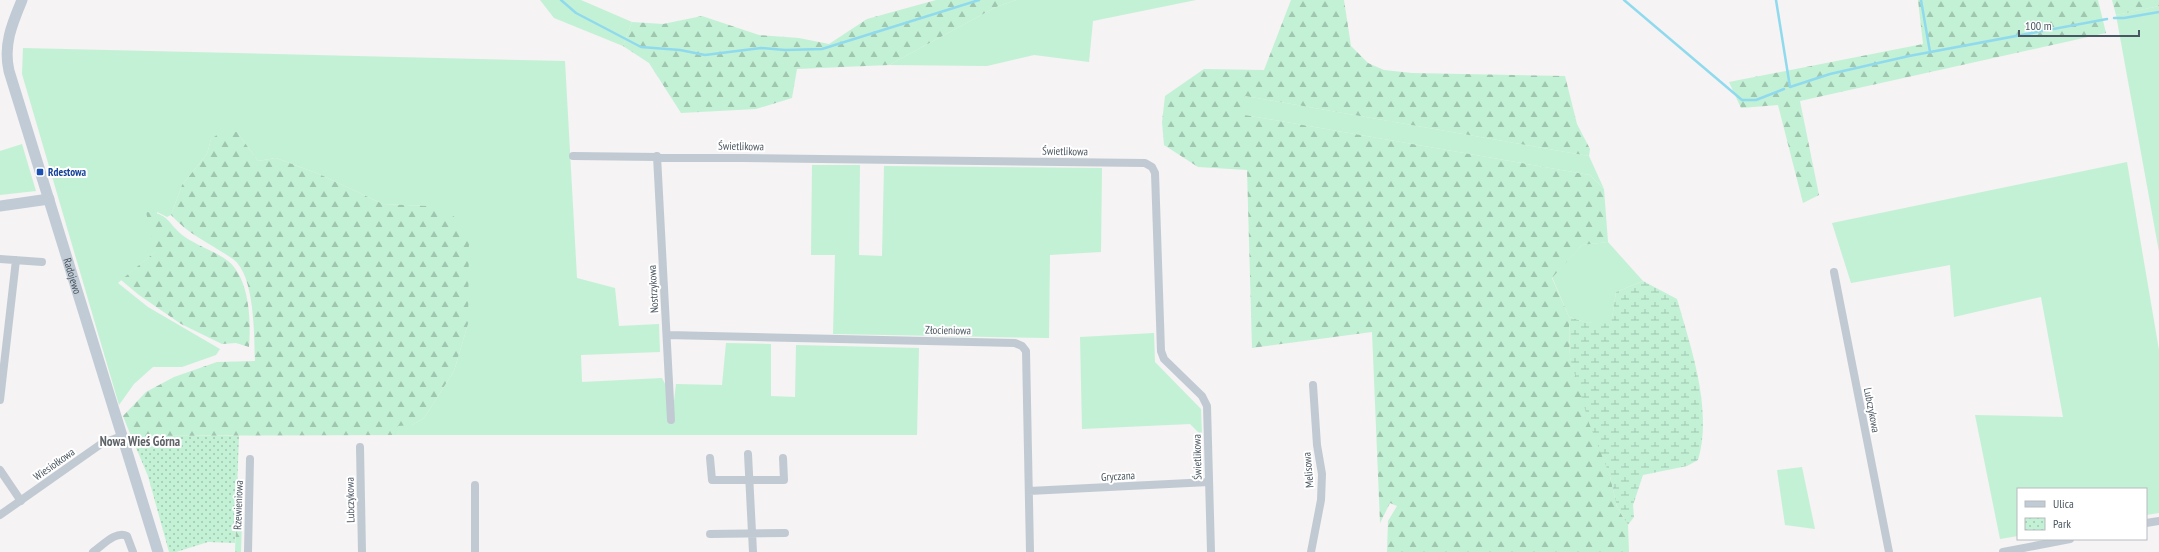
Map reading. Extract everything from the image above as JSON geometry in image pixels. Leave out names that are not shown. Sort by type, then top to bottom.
[{"type":"street","name":"Radojewo","points":[[22,0],[8,38],[6,58],[11,80],[158,552]]},
{"type":"street","name":"Świetlikowa","points":[[573,156],[1146,163],[1152,167],[1155,173],[1161,352],[1164,359],[1202,396],[1207,406],[1211,552]]},
{"type":"street","name":"Nostrzykowa","points":[[657,156],[671,420]]},
{"type":"street","points":[[0,206],[49,200]]},
{"type":"street","points":[[0,259],[42,262]]},
{"type":"street","points":[[0,400],[16,260]]},
{"type":"street","name":"Lubczykowa","points":[[1834,272],[1889,552]]},
{"type":"street","name":"Złocieniowa","points":[[667,334],[1015,343],[1022,346],[1026,351],[1030,552]]},
{"type":"street","name":"Melisowa","points":[[1311,552],[1321,500],[1322,474],[1317,445],[1313,385]]},
{"type":"street","name":"Wiesiołkowa","points":[[0,515],[105,442],[122,436]]},
{"type":"street","name":"Lubczykowa","points":[[360,447],[362,552]]},
{"type":"street","points":[[748,454],[752,552]]},
{"type":"street","points":[[710,458],[712,480],[784,480],[783,458]]},
{"type":"street","name":"Rzewieniowa","points":[[248,552],[250,459]]},
{"type":"street","points":[[0,470],[21,501]]},
{"type":"street","name":"Gryczana","points":[[1029,491],[1209,482]]},
{"type":"street","points":[[475,485],[475,552]]},
{"type":"street","points":[[2147,523],[2159,521]]},
{"type":"street","points":[[710,534],[785,533]]},
{"type":"street","points":[[93,552],[117,535],[123,534],[127,536],[133,552]]},
{"type":"street","points":[[2003,552],[2065,540]]},
{"type":"green space","points":[[540,0],[581,0],[632,22],[623,46],[554,18]]},
{"type":"green space","points":[[936,0],[1016,0],[996,7],[889,65],[797,69],[792,98],[756,109],[681,113],[649,63],[623,46],[632,22],[663,24],[702,16],[759,35],[799,38],[829,44],[867,19]]},
{"type":"green space","points":[[1016,0],[1196,0],[1093,21],[1089,62],[1034,55],[987,66],[889,65],[996,7]]},
{"type":"green space","points":[[1291,0],[1344,0],[1351,46],[1368,63],[1384,70],[1412,73],[1565,76],[1577,124],[1590,149],[1589,156],[1245,96],[1245,115],[1590,175],[1604,189],[1608,242],[1582,245],[1552,278],[1569,317],[1570,358],[1610,476],[1617,507],[1628,525],[1629,552],[1387,552],[1388,521],[1397,506],[1390,503],[1380,523],[1372,332],[1252,348],[1247,170],[1198,167],[1164,145],[1162,122],[1165,96],[1204,69],[1264,70]]},
{"type":"green space","points":[[1918,0],[2098,0],[2106,33],[1800,101],[1819,195],[1803,203],[1778,105],[1741,108],[1729,82],[1923,44]]},
{"type":"green space","points":[[2112,0],[2159,0],[2159,6],[2116,15]]},
{"type":"green space","points":[[2159,6],[2159,252],[2116,15]]},
{"type":"green space","points":[[23,48],[565,61],[577,278],[615,288],[619,326],[659,324],[660,352],[581,355],[582,382],[662,378],[674,401],[676,384],[722,385],[726,343],[771,344],[771,396],[795,397],[796,345],[919,348],[917,435],[399,435],[397,425],[412,425],[424,418],[454,371],[468,324],[428,206],[383,204],[319,174],[276,158],[258,161],[237,132],[211,139],[207,154],[182,185],[171,215],[167,217],[157,212],[155,252],[118,283],[148,307],[220,349],[216,355],[182,367],[153,367],[134,384],[119,405],[22,74]]},
{"type":"green space","points":[[1245,96],[1589,156],[1604,189],[1590,175],[1245,115]]},
{"type":"green space","points":[[223,131],[237,132],[258,161],[276,158],[319,174],[383,204],[428,206],[449,213],[460,221],[469,238],[468,324],[454,371],[424,418],[412,425],[398,426],[399,435],[131,436],[123,416],[146,392],[174,377],[217,362],[255,361],[252,306],[246,278],[240,267],[233,259],[200,239],[171,215],[182,185],[207,154],[211,139]]},
{"type":"green space","points":[[22,144],[36,191],[0,195],[0,151]]},
{"type":"green space","points":[[2127,162],[2159,350],[2159,513],[2147,515],[2147,488],[2017,488],[2017,536],[2000,539],[1975,415],[2063,417],[2041,297],[1954,317],[1950,265],[1851,283],[1832,223]]},
{"type":"green space","points":[[812,165],[860,165],[859,255],[882,256],[884,166],[1102,168],[1101,252],[1050,255],[1049,338],[833,334],[835,255],[811,255]]},
{"type":"green space","points":[[146,212],[159,214],[164,217],[185,237],[223,257],[235,269],[241,278],[248,301],[250,325],[249,347],[236,343],[222,344],[181,324],[139,295],[121,280],[155,252]]},
{"type":"green space","points":[[1608,242],[1643,281],[1616,292],[1611,325],[1585,322],[1569,317],[1552,277],[1582,245]]},
{"type":"green space","points":[[1643,281],[1677,299],[1694,358],[1702,400],[1702,441],[1698,460],[1687,466],[1643,475],[1633,505],[1634,517],[1628,525],[1617,507],[1610,476],[1589,423],[1570,358],[1569,317],[1585,322],[1611,324],[1616,292]]},
{"type":"green space","points":[[1154,333],[1155,362],[1201,409],[1202,436],[1190,424],[1082,429],[1080,337]]},
{"type":"green space","points":[[131,436],[239,436],[235,543],[208,542],[176,552],[169,552],[148,476]]},
{"type":"green space","points":[[1802,467],[1815,529],[1785,525],[1777,470]]},
{"type":"green space","points":[[237,492],[243,492],[241,552],[235,552]]},
{"type":"waterway","points":[[561,0],[576,13],[641,47],[680,50],[705,55],[761,48],[785,50],[822,49],[979,0]]},
{"type":"waterway","points":[[1624,0],[1742,100],[1756,100],[1784,89]]},
{"type":"waterway","points":[[1776,0],[1790,87],[1830,74],[1909,56],[2107,19]]},
{"type":"waterway","points":[[1921,0],[1930,52]]},
{"type":"waterway","points":[[2114,18],[2124,18],[2159,12]]},
{"type":"place","name":"Rdestowa","points":[[40,172]]},
{"type":"district","name":"Nowa Wieś Górna","points":[[140,441]]}]
